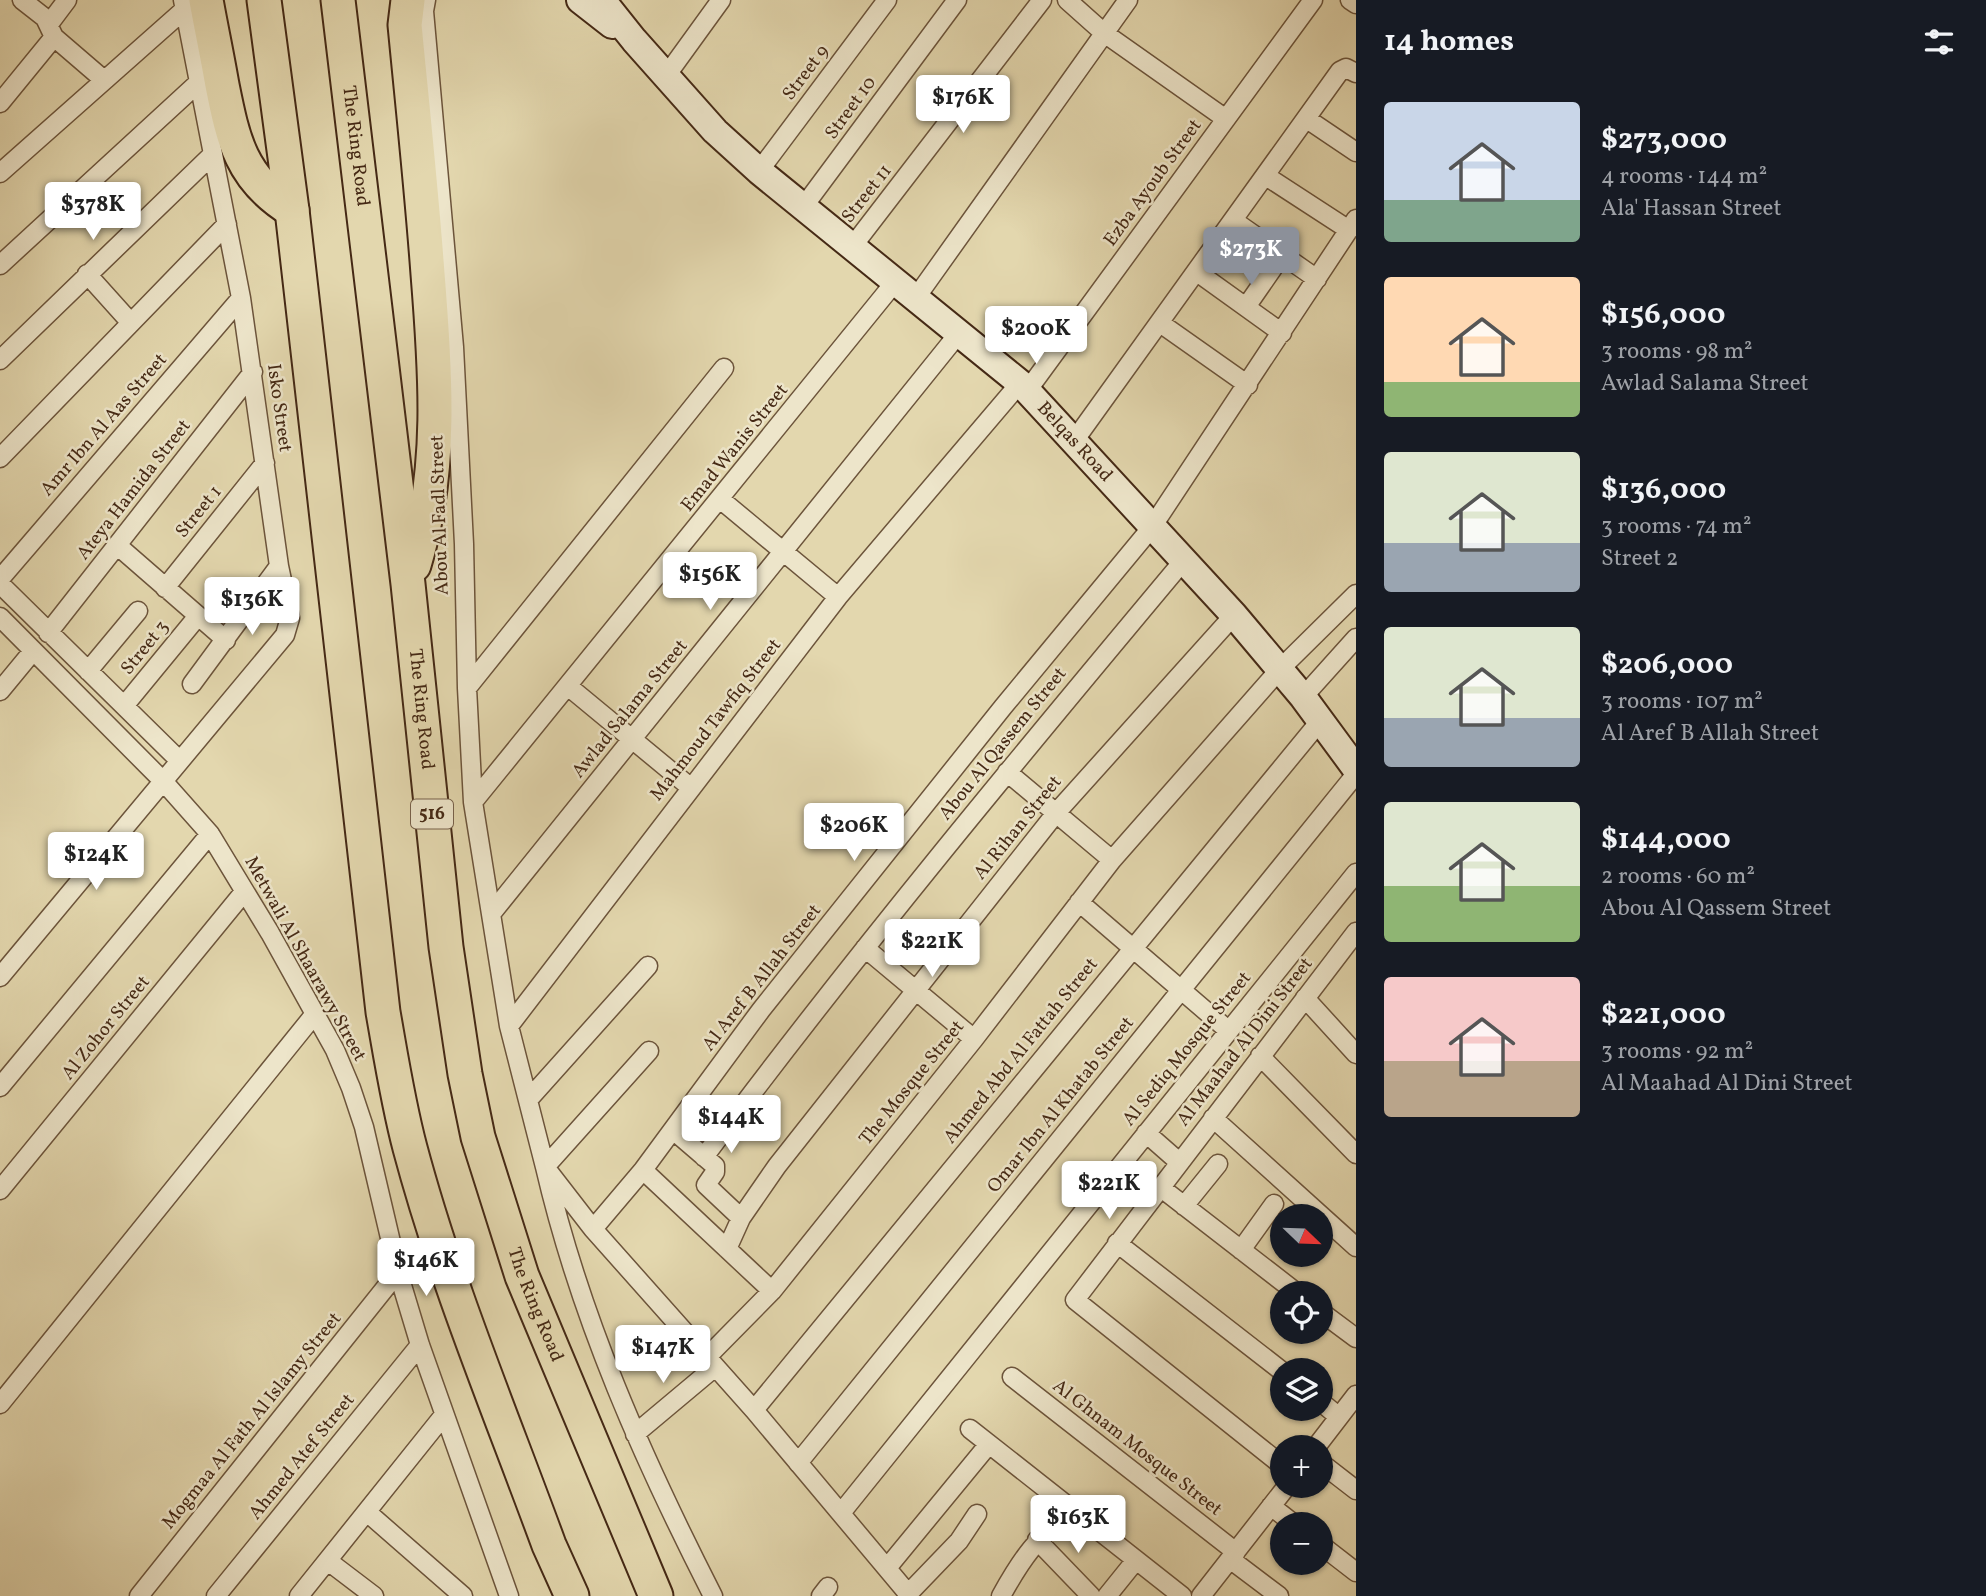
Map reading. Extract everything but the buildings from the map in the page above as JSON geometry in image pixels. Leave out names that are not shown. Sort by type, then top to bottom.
[{"type":"highway","points":[[264,0],[292,211],[383,1012],[394,1079],[428,1212],[549,1545],[572,1596]]},
{"type":"highway","name":"The Ring Road","points":[[338,0],[408,584],[446,947],[465,1074],[478,1137],[522,1276],[656,1596]]},
{"type":"highway","points":[[408,0],[405,25],[422,193],[437,409],[429,498],[408,584]]},
{"type":"highway","points":[[191,3],[238,151],[261,186],[292,211]]},
{"type":"main road","name":"Belqas Road","points":[[580,0],[612,9],[634,40],[715,131],[759,171],[1023,387],[1234,615],[1321,720],[1356,771]]},
{"type":"street","points":[[22,0],[45,18],[51,31],[104,80]]},
{"type":"street","points":[[0,103],[51,31],[67,0]]},
{"type":"street","name":"Abou Al Fadl Street","points":[[426,0],[424,11],[454,347],[474,802],[509,1026],[556,1217],[572,1269],[635,1434],[713,1596]]},
{"type":"street","points":[[666,76],[721,0]]},
{"type":"street","name":"Street 9","points":[[759,171],[887,0]]},
{"type":"street","name":"Street 10","points":[[804,206],[957,0]]},
{"type":"street","name":"Street 11","points":[[852,247],[1042,0]]},
{"type":"street","points":[[1067,0],[1104,33],[1226,119]]},
{"type":"street","points":[[915,299],[1128,0]]},
{"type":"street","name":"Ezba Ayoub Street","points":[[1023,387],[1313,0]]},
{"type":"street","points":[[1350,0],[1356,4]]},
{"type":"street","points":[[0,173],[191,3]]},
{"type":"street","name":"Isko Street","points":[[0,977],[285,635],[289,626],[290,618],[279,566],[241,298],[198,83],[191,3]]},
{"type":"street","points":[[1074,440],[1340,71],[1351,71]]},
{"type":"street","points":[[0,265],[198,83]]},
{"type":"street","points":[[1307,119],[1356,152]]},
{"type":"street","points":[[0,360],[214,154]]},
{"type":"street","points":[[1266,176],[1352,225]]},
{"type":"street","points":[[1234,221],[1317,279]]},
{"type":"street","points":[[0,458],[227,224]]},
{"type":"street","name":"Al Aref B Allah Street","points":[[593,1229],[643,1170],[769,999],[1003,707],[1152,527],[1352,225]]},
{"type":"street","points":[[1246,307],[1282,255]]},
{"type":"street","points":[[1197,272],[1282,333]]},
{"type":"street","points":[[87,274],[131,323]]},
{"type":"street","name":"Emad Wanis Street","points":[[474,802],[895,282]]},
{"type":"street","name":"Amr Ibn Al Aas Street","points":[[0,582],[241,298]]},
{"type":"street","points":[[1160,323],[1248,385]]},
{"type":"street","name":"Awlad Salama Street","points":[[491,914],[959,333]]},
{"type":"street","points":[[467,688],[723,369]]},
{"type":"street","name":"Ateya Hamida Street","points":[[48,633],[253,372]]},
{"type":"street","name":"Mahmoud Tawfiq Street","points":[[509,1026],[838,597],[1023,387]]},
{"type":"street","name":"Street 1","points":[[165,588],[265,463]]},
{"type":"street","points":[[720,499],[838,597]]},
{"type":"street","points":[[118,546],[226,640]]},
{"type":"street","name":"Abou Al Qassem Street","points":[[704,1157],[865,948],[1184,560]]},
{"type":"street","points":[[192,684],[279,566]]},
{"type":"street","points":[[0,582],[48,633],[180,761]]},
{"type":"street","points":[[1280,669],[1356,594]]},
{"type":"street","points":[[88,671],[138,611]]},
{"type":"street","name":"Al Rihan Street","points":[[727,1250],[741,1218],[777,1166],[1056,813],[1234,615]]},
{"type":"street","name":"Street 3","points":[[124,706],[198,616]]},
{"type":"street","name":"Metwali Al Shaarawy Street","points":[[0,617],[163,781],[210,834],[335,1050],[364,1127],[398,1272],[420,1345],[509,1596]]},
{"type":"street","points":[[1303,697],[1356,638]]},
{"type":"street","points":[[0,691],[33,651]]},
{"type":"street","name":"The Mosque Street","points":[[635,1434],[711,1362],[772,1291],[974,1039],[1112,860],[1280,669]]},
{"type":"street","points":[[569,687],[690,788]]},
{"type":"street","name":"Ahmed Abd Al Fattah Street","points":[[754,1410],[1321,720]]},
{"type":"street","name":"Omar Ibn Al Khatab Street","points":[[798,1463],[1356,771]]},
{"type":"street","points":[[1007,772],[1112,860]]},
{"type":"street","points":[[0,1087],[210,834]]},
{"type":"street","name":"Al Sediq Mosque Street","points":[[841,1513],[1356,873]]},
{"type":"street","name":"Al Zohor Street","points":[[0,1189],[244,892]]},
{"type":"street","points":[[1079,902],[1229,1031]]},
{"type":"street","name":"Al Maahad Al Dini Street","points":[[1270,1456],[1075,1300],[1260,1056],[1355,936]]},
{"type":"street","points":[[865,948],[974,1039]]},
{"type":"street","points":[[528,1100],[648,966]]},
{"type":"street","points":[[1305,998],[1356,1054]]},
{"type":"street","points":[[0,1404],[314,1014]]},
{"type":"street","points":[[649,1051],[545,1167],[593,1229],[754,1410],[909,1595],[959,1541],[977,1514]]},
{"type":"street","points":[[1260,1056],[1356,1154]]},
{"type":"street","points":[[1213,1118],[1356,1247]]},
{"type":"street","points":[[673,1130],[715,1168],[706,1185],[741,1218]]},
{"type":"street","points":[[1146,1133],[1179,1162]]},
{"type":"street","points":[[1184,1206],[1218,1164]]},
{"type":"street","points":[[643,1170],[772,1291]]},
{"type":"street","points":[[1160,1187],[1281,1281]]},
{"type":"street","points":[[1241,1250],[1270,1210]]},
{"type":"street","points":[[1117,1243],[1270,1362]]},
{"type":"street","name":"Mogmaa Al Fath Al Islamy Street","points":[[139,1596],[398,1272]]},
{"type":"street","points":[[1333,1321],[1356,1338]]},
{"type":"street","name":"Ahmed Atef Street","points":[[216,1596],[420,1345]]},
{"type":"street","name":"Al Ghnam Mosque Street","points":[[1012,1377],[1233,1555],[1279,1596]]},
{"type":"street","points":[[1325,1435],[1355,1400]]},
{"type":"street","points":[[1333,1412],[1339,1417]]},
{"type":"street","points":[[299,1596],[444,1415]]},
{"type":"street","points":[[970,1429],[1182,1596]]},
{"type":"street","points":[[887,1568],[989,1444]]},
{"type":"street","points":[[1333,1472],[1356,1490]]},
{"type":"street","points":[[1201,1596],[1277,1498]]},
{"type":"street","points":[[1271,1506],[1279,1512]]},
{"type":"street","points":[[1001,1596],[1020,1562],[1037,1540],[1072,1511]]},
{"type":"street","points":[[368,1513],[464,1596]]},
{"type":"street","points":[[1037,1540],[1091,1596]]},
{"type":"street","points":[[1333,1554],[1356,1572]]},
{"type":"street","points":[[1107,1596],[1136,1560]]},
{"type":"street","points":[[328,1561],[374,1596]]}]
